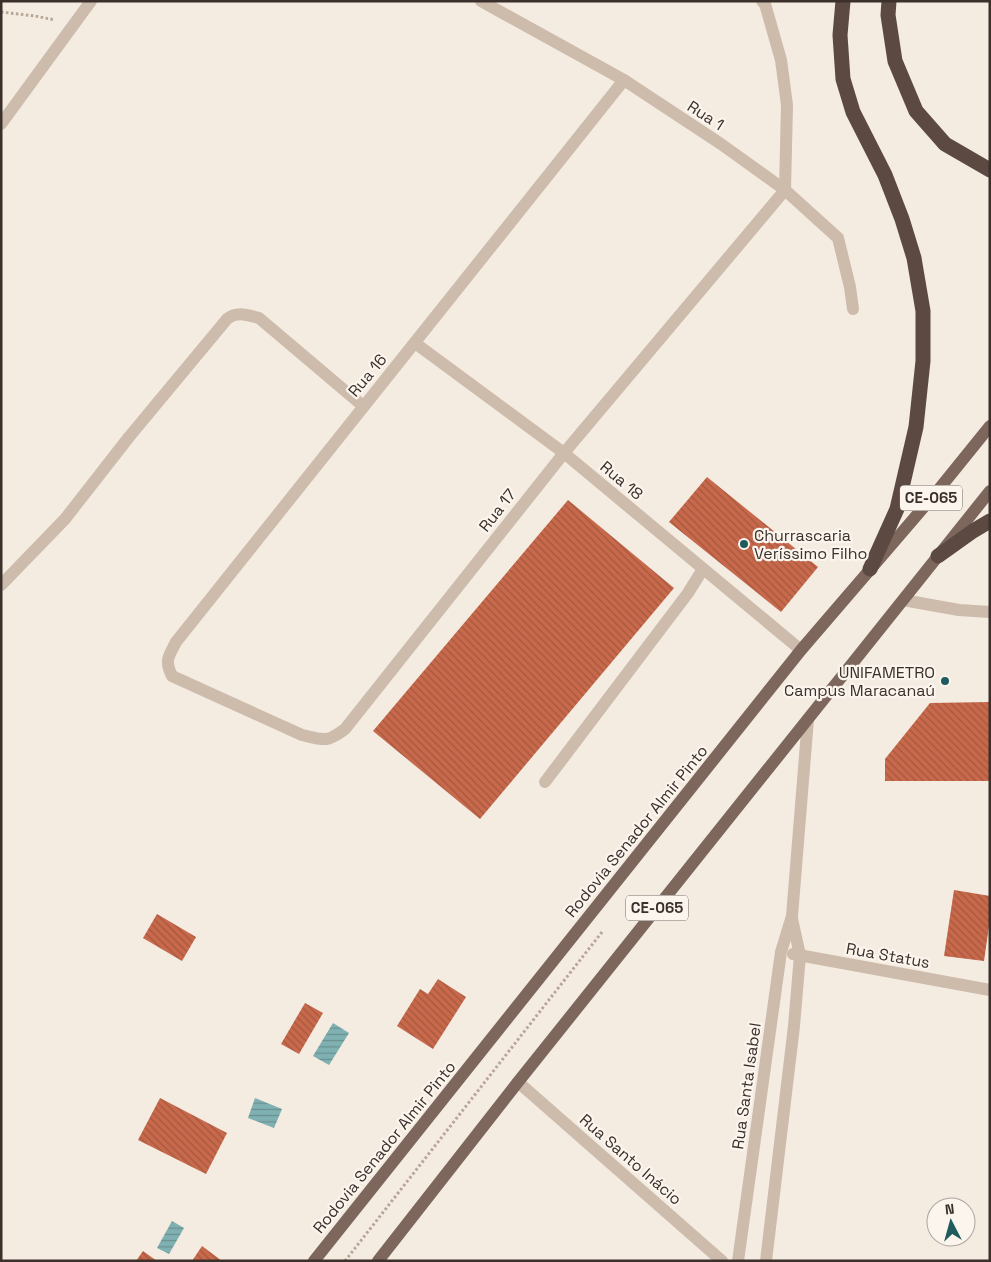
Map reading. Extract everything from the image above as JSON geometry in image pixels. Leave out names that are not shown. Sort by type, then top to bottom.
[{"type":"highway","points":[[842,1],[840,34],[843,79],[853,112],[885,176],[902,219],[914,258],[923,311],[923,361],[916,427],[897,510],[870,569]]},
{"type":"highway","points":[[889,1],[888,14],[895,61],[916,111],[945,144],[990,170]]},
{"type":"highway","points":[[938,556],[990,521]]},
{"type":"main road","name":"Rodovia Senador Almir Pinto","points":[[314,1261],[801,650],[935,494],[990,426]]},
{"type":"main road","name":"CE-065","points":[[378,1261],[518,1082],[990,491]]},
{"type":"street","points":[[1,124],[91,1]]},
{"type":"street","name":"Rua 1","points":[[481,1],[624,80],[721,144],[785,190],[838,238],[850,287],[853,309]]},
{"type":"street","points":[[762,1],[765,4],[781,60],[787,105],[785,190]]},
{"type":"street","name":"Rua 16","points":[[196,687],[172,676],[167,666],[168,658],[176,642],[624,80]]},
{"type":"street","name":"Rua 17","points":[[196,687],[302,735],[322,740],[333,738],[345,729],[564,453],[785,190]]},
{"type":"street","points":[[1,585],[66,519],[129,437],[232,314],[245,314],[258,318],[363,406]]},
{"type":"street","name":"Rua 18","points":[[415,343],[564,453],[801,650]]},
{"type":"street","points":[[544,782],[688,593],[703,569]]},
{"type":"street","points":[[903,600],[959,610],[990,612]]},
{"type":"street","name":"Rua Santa Isabel","points":[[738,1261],[781,952],[792,916],[808,719]]},
{"type":"street","name":"Rua Santa Isabel","points":[[766,1261],[794,1026],[800,955],[792,916]]},
{"type":"street","name":"Rua Status","points":[[781,952],[990,990]]},
{"type":"street","name":"Rua Santo Inácio","points":[[518,1082],[722,1261]]},
{"type":"path","points":[[1,12],[35,16],[74,24]]},
{"type":"water","points":[[333,1023],[349,1033],[329,1065],[313,1056]]},
{"type":"water","points":[[255,1098],[282,1109],[274,1128],[248,1118]]},
{"type":"water","points":[[172,1221],[184,1228],[169,1254],[157,1248]]},
{"type":"building","name":"Churrascaria Veríssimo Filho","points":[[707,477],[818,567],[781,612],[669,522]]},
{"type":"building","points":[[568,500],[674,588],[480,819],[373,731]]},
{"type":"building","points":[[990,702],[990,781],[885,781],[885,759],[930,703]]},
{"type":"building","points":[[954,890],[990,896],[990,919],[984,961],[944,956]]},
{"type":"building","points":[[157,914],[196,937],[182,961],[143,938]]},
{"type":"building","points":[[438,979],[466,997],[433,1049],[397,1026],[420,989],[428,994]]},
{"type":"building","points":[[305,1003],[323,1013],[299,1054],[281,1044]]},
{"type":"building","points":[[160,1098],[227,1133],[206,1174],[138,1140]]},
{"type":"building","points":[[202,1246],[222,1261],[192,1261]]},
{"type":"building","points":[[143,1251],[157,1261],[136,1261]]},
{"type":"place","name":"Churrascaria Veríssimo Filho","points":[[744,544]]},
{"type":"place","name":"UNIFAMETRO Campus Maracanaú","points":[[945,681]]}]
